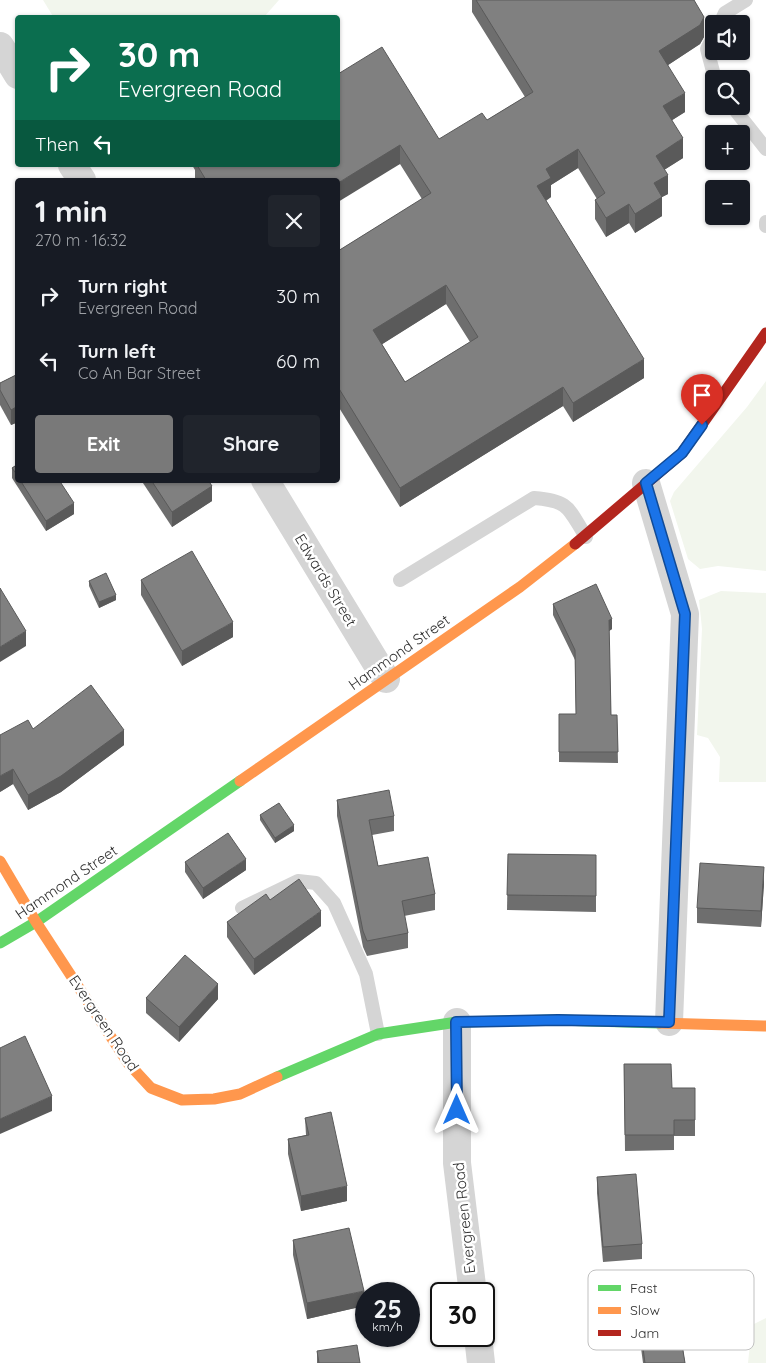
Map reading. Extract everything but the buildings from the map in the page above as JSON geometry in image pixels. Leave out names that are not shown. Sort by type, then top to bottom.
[{"type":"street","points":[[0,46],[15,70]]},
{"type":"street","points":[[73,167],[81,178]]},
{"type":"street","name":"Hammond Street","points":[[0,943],[36,922],[520,587],[586,536],[682,453],[766,333]]},
{"type":"street","name":"Edwards Street","points":[[267,483],[386,679]]},
{"type":"street","points":[[646,483],[685,614],[669,1022]]},
{"type":"street","name":"Evergreen Road","points":[[0,861],[36,922],[128,1064],[151,1088],[182,1100],[214,1099],[240,1094],[307,1063],[378,1034],[456,1022],[558,1020],[766,1026]]},
{"type":"street","name":"Evergreen Road","points":[[456,1022],[457,1163],[472,1282]]},
{"type":"street","points":[[479,1347],[481,1363]]},
{"type":"lane","points":[[724,15],[746,0]]},
{"type":"lane","points":[[739,115],[766,149]]},
{"type":"lane","points":[[400,580],[534,498],[555,499],[567,507],[586,536]]},
{"type":"lane","points":[[242,908],[298,881],[316,883],[334,904],[366,974],[378,1034]]},
{"type":"shaded area","points":[[43,0],[279,0],[266,15],[52,15]]},
{"type":"shaded area","points":[[766,381],[766,571],[718,566],[700,569],[688,559],[670,501],[674,492],[747,407]]},
{"type":"shaded area","points":[[721,591],[766,593],[766,782],[719,782],[720,757],[708,738],[697,735],[702,629],[699,600]]},
{"type":"shaded area","points":[[766,1318],[766,1363],[748,1363],[749,1350],[754,1350],[754,1324]]},
{"type":"traffic: fast","points":[[0,943],[36,922],[240,781]]},
{"type":"traffic: fast","points":[[277,1077],[378,1034],[457,1022],[558,1020],[659,1023]]},
{"type":"traffic: slow","points":[[240,781],[520,587],[575,544]]},
{"type":"traffic: slow","points":[[0,861],[36,922],[128,1063],[151,1088],[182,1100],[214,1099],[240,1094],[277,1077]]},
{"type":"traffic: slow","points":[[659,1023],[766,1026]]},
{"type":"traffic: jam","points":[[575,544],[682,453],[766,333]]},
{"type":"route","points":[[457,1110],[456,1022],[558,1020],[669,1022],[685,614],[646,483],[682,453],[702,425]]}]
